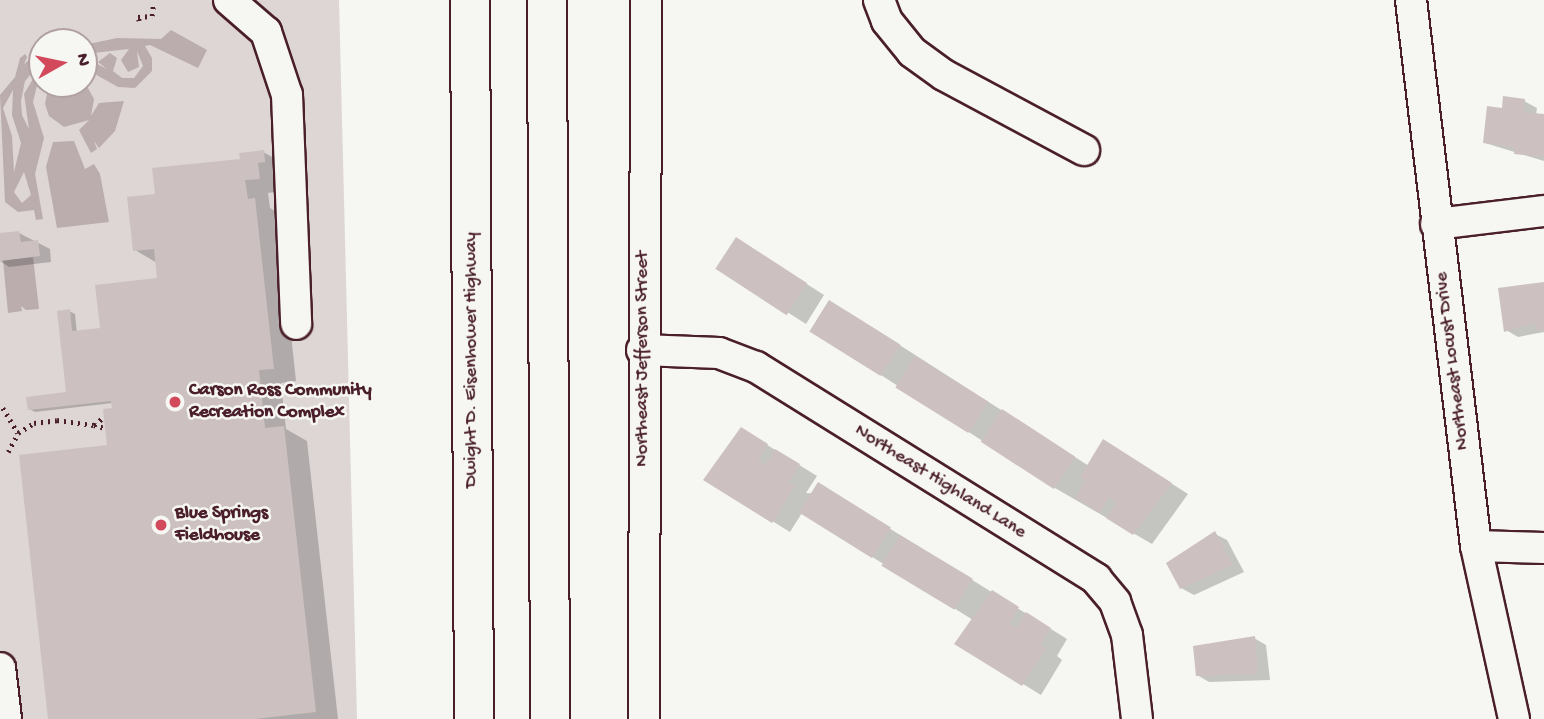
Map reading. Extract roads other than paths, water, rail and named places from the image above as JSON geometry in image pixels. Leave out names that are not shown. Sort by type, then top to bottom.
[{"type":"highway","name":"Dwight D. Eisenhower Highway","points":[[470,0],[474,719]]},
{"type":"highway","points":[[547,0],[550,719]]},
{"type":"street","points":[[229,0],[266,32],[287,94],[296,324]]},
{"type":"street","name":"Northeast Jefferson Street","points":[[645,719],[642,350],[646,0]]},
{"type":"street","points":[[879,0],[887,21],[912,52],[944,75],[1084,150]]},
{"type":"street","name":"Northeast Locust Drive","points":[[1411,0],[1476,545],[1514,719]]},
{"type":"street","points":[[1436,224],[1544,212]]},
{"type":"street","name":"Northeast Highland Lane","points":[[642,350],[719,353],[756,367],[1096,579],[1115,602],[1127,635],[1138,719]]},
{"type":"street","points":[[1476,545],[1544,548]]},
{"type":"street","points":[[0,668],[6,719]]},
{"type":"place","name":"Carson Ross Community Recreation Complex","points":[[175,402]]},
{"type":"place","name":"Blue Springs Fieldhouse","points":[[161,525]]}]
